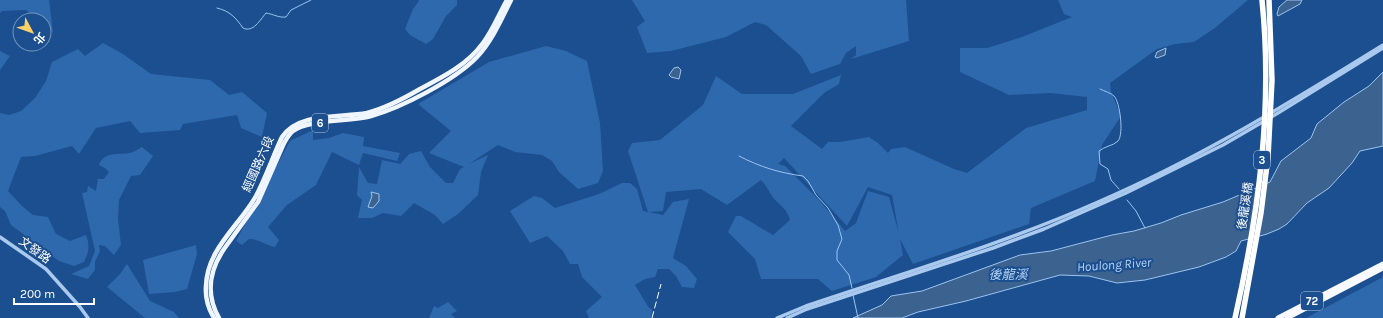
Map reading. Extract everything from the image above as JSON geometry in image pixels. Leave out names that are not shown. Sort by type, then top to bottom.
[{"type":"highway","name":"後龍溪橋","points":[[1235,318],[1256,212],[1263,156],[1266,82],[1265,34],[1262,0]]},
{"type":"highway","name":"後龍溪橋","points":[[1242,318],[1261,213],[1268,157],[1272,80],[1270,0]]},
{"type":"highway","name":"72","points":[[1278,318],[1383,264]]},
{"type":"highway","name":"72","points":[[1287,318],[1383,268]]},
{"type":"main road","name":"經國路六段","points":[[371,114],[405,98],[444,76],[468,60],[483,42],[507,0]]},
{"type":"main road","name":"經國路六段","points":[[214,318],[210,311],[206,293],[206,278],[209,266],[219,246],[258,202],[284,143],[294,130],[314,123],[350,120],[395,108],[446,81],[476,58],[486,45],[511,0]]},
{"type":"main road","name":"經國路六段","points":[[219,318],[211,299],[211,279],[219,256],[247,215]]},
{"type":"street","points":[[777,318],[812,304],[1016,235],[1104,200],[1167,170],[1256,122],[1383,45]]},
{"type":"street","points":[[787,318],[815,307],[1044,229],[1126,193],[1223,145],[1383,48]]},
{"type":"street","name":"文發路","points":[[0,237],[46,269],[88,318]]},
{"type":"shaded area","points":[[0,0],[49,0],[50,12],[28,12],[26,10],[2,11],[0,13]]},
{"type":"shaded area","points":[[418,0],[457,0],[457,5],[446,16],[433,39],[426,44],[410,35],[405,29],[413,9],[419,1]]},
{"type":"shaded area","points":[[632,0],[906,0],[909,41],[851,59],[856,55],[856,46],[846,53],[840,64],[811,74],[801,56],[766,25],[755,22],[726,37],[671,51],[647,53],[637,27],[645,21]]},
{"type":"shaded area","points":[[1058,0],[1248,0],[1215,28],[1194,42],[1175,44],[1157,49],[1110,83],[1111,92],[1121,116],[1102,145],[1095,181],[1031,208],[1029,224],[913,264],[900,239],[903,255],[876,277],[832,291],[818,279],[761,279],[755,259],[728,232],[736,216],[741,216],[773,235],[790,220],[782,206],[772,196],[761,180],[727,205],[701,189],[666,192],[663,211],[649,212],[663,215],[673,202],[689,199],[673,258],[686,266],[697,279],[694,288],[682,287],[676,276],[669,269],[658,269],[655,277],[645,279],[635,285],[649,308],[652,309],[651,318],[589,318],[586,311],[602,297],[582,277],[578,264],[570,264],[563,251],[547,236],[530,243],[510,211],[534,196],[542,198],[555,208],[599,194],[622,183],[630,183],[637,189],[643,211],[648,212],[628,151],[632,143],[660,140],[703,105],[716,76],[742,94],[793,94],[841,75],[839,84],[824,93],[791,126],[822,149],[828,142],[840,142],[869,137],[878,143],[888,153],[891,149],[905,147],[954,169],[967,173],[1026,128],[1087,110],[1087,97],[1050,93],[1009,95],[960,72],[960,48],[987,48],[1022,37],[1072,17],[1064,14]],"holes":[[[784,158],[847,226],[868,187],[892,195],[899,234],[889,197],[868,191],[856,223],[845,231],[820,201],[785,166],[778,164]]]},
{"type":"shaded area","points":[[103,43],[123,54],[151,74],[210,80],[229,95],[242,92],[267,113],[262,137],[241,128],[237,115],[183,124],[180,130],[140,133],[130,121],[96,128],[79,154],[72,146],[35,156],[21,157],[8,191],[33,215],[48,217],[56,234],[70,241],[86,235],[88,242],[87,255],[84,262],[74,266],[59,261],[11,225],[5,211],[0,207],[0,113],[9,115],[21,111],[35,98],[46,81],[52,62],[78,49],[85,56]]},
{"type":"shaded area","points":[[546,46],[566,51],[587,61],[600,123],[603,171],[598,183],[578,189],[559,172],[552,161],[542,155],[515,152],[498,145],[469,164],[488,155],[481,172],[478,195],[458,214],[443,224],[435,215],[414,203],[401,216],[383,213],[372,218],[358,218],[362,200],[357,195],[359,167],[368,183],[377,184],[382,160],[400,164],[409,154],[421,151],[430,167],[446,183],[453,183],[460,169],[464,167],[429,153],[451,131],[418,104],[489,62]]},
{"type":"shaded area","points":[[0,51],[10,56],[0,70]]},
{"type":"shaded area","points":[[313,130],[313,140],[329,138],[343,133],[364,137],[363,146],[400,153],[397,161],[363,153],[359,165],[332,152],[316,185],[287,205],[268,227],[279,240],[275,247],[249,239],[242,245],[236,241],[290,141]]},
{"type":"shaded area","points":[[142,147],[153,156],[140,175],[131,176],[119,200],[118,219],[121,245],[114,255],[105,246],[99,245],[100,251],[95,262],[95,270],[88,279],[71,274],[89,266],[95,251],[82,193],[87,192],[88,186],[96,191],[98,179],[104,179],[109,172],[99,165],[104,158],[112,154],[130,153]]},
{"type":"shaded area","points":[[196,245],[197,254],[187,289],[175,292],[149,294],[143,260]]},
{"type":"shaded area","points":[[127,264],[150,301],[174,312],[179,318],[145,318],[107,287],[120,274]]},
{"type":"shaded area","points":[[1383,277],[1383,318],[1306,318]]},
{"type":"shaded area","points":[[448,302],[457,311],[451,314],[455,318],[429,318],[434,306],[438,308]]},
{"type":"water","points":[[1287,0],[1302,0],[1300,4],[1278,16],[1277,14],[1279,7]]},
{"type":"water","points":[[1166,48],[1165,55],[1157,58],[1155,57],[1157,52]]},
{"type":"water","points":[[678,67],[681,70],[679,79],[671,77],[669,75],[674,68]]},
{"type":"water","points":[[1383,72],[1383,146],[1360,151],[1352,163],[1329,188],[1307,203],[1287,224],[1267,234],[1241,241],[1236,251],[1226,257],[1199,267],[1145,280],[1117,283],[1089,276],[1060,275],[966,301],[918,312],[902,318],[853,318],[882,305],[891,296],[922,291],[1020,255],[1051,251],[1161,223],[1223,202],[1270,182],[1281,161],[1311,138],[1317,124],[1344,102],[1369,86]]},
{"type":"water","points":[[371,192],[379,194],[379,201],[373,208],[368,207],[372,196]]},
{"type":"waterway","points":[[217,8],[229,13],[243,28],[250,29],[256,25],[266,13],[286,17],[291,10],[311,0]]},
{"type":"waterway","points":[[1100,89],[1114,96],[1118,105],[1121,125],[1120,137],[1114,144],[1099,151],[1100,164],[1108,169],[1111,180],[1119,189]]},
{"type":"waterway","points":[[739,156],[770,169],[803,176],[808,181],[816,195],[828,208],[838,225],[842,239],[837,251],[837,260],[849,275],[852,288]]},
{"type":"waterway","points":[[1127,200],[1136,211],[1145,228]]},
{"type":"waterway","points":[[853,295],[858,318]]},
{"type":"railway","points":[[652,318],[661,284]]},
{"type":"water label","name":"Houlong River","points":[[1114,264]]},
{"type":"water label","name":"後龍溪","points":[[1008,274]]}]
